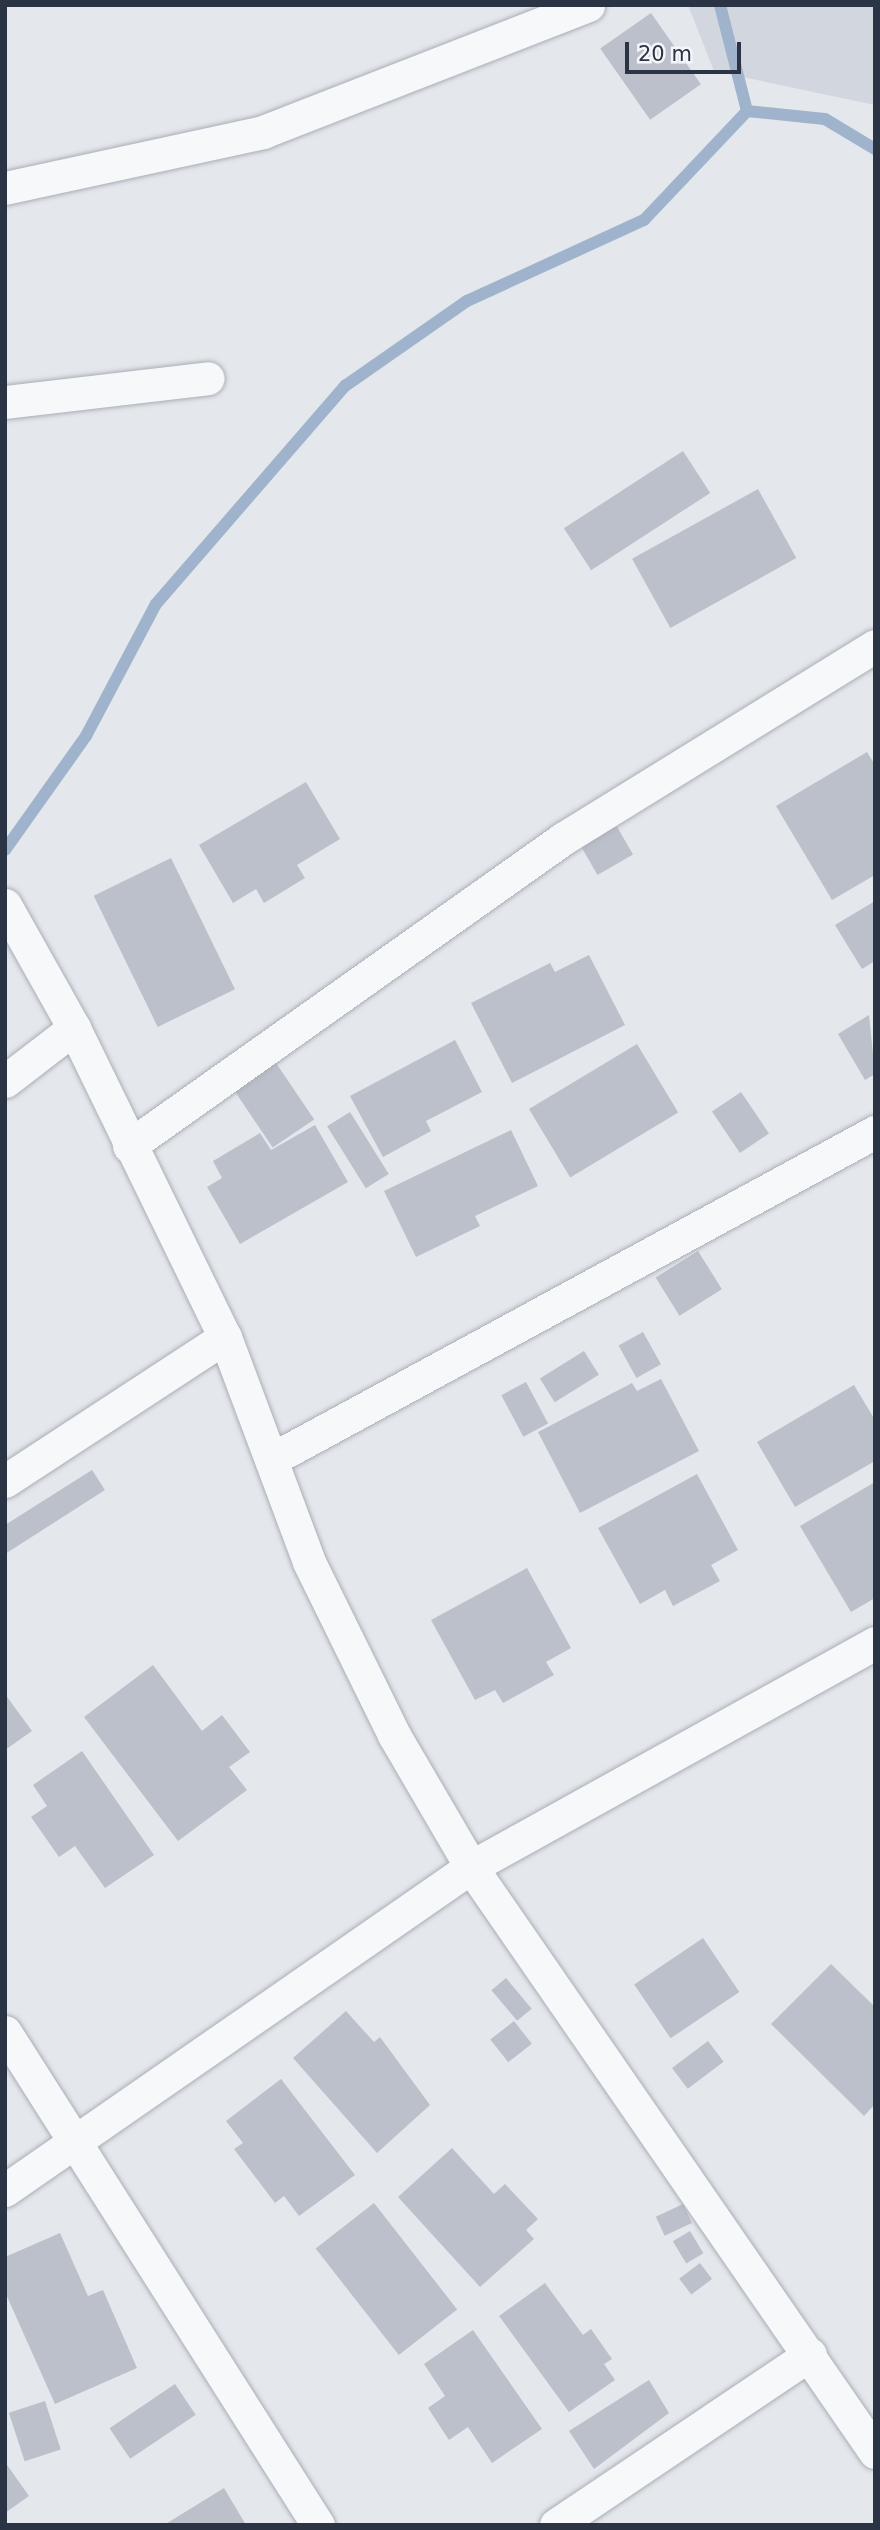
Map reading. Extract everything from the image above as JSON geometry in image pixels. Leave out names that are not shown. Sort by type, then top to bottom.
[{"type":"street","points":[[5,188],[263,132],[588,5]]},
{"type":"street","points":[[5,402],[208,378]]},
{"type":"street","points":[[129,1146],[564,838],[875,646]]},
{"type":"street","points":[[5,905],[74,1028],[129,1146],[225,1337],[274,1458],[309,1562],[394,1735],[471,1867],[872,2441]]},
{"type":"street","points":[[5,1081],[74,1028]]},
{"type":"street","points":[[274,1458],[875,1132]]},
{"type":"street","points":[[5,1480],[225,1337]]},
{"type":"street","points":[[5,2190],[471,1867],[875,1643]]},
{"type":"street","points":[[5,2032],[72,2142],[318,2525]]},
{"type":"street","points":[[556,2525],[810,2354]]},
{"type":"shaded area","points":[[688,5],[875,5],[875,105],[714,71]]},
{"type":"building","points":[[651,13],[701,84],[650,120],[600,49]]},
{"type":"building","points":[[683,451],[710,493],[591,570],[564,528]]},
{"type":"building","points":[[758,489],[796,558],[670,628],[632,559]]},
{"type":"building","points":[[867,752],[875,765],[875,875],[832,900],[776,806]]},
{"type":"building","points":[[306,782],[340,839],[297,865],[305,878],[264,903],[256,889],[233,903],[199,845]]},
{"type":"building","points":[[616,825],[633,854],[597,875],[580,846]]},
{"type":"building","points":[[171,858],[235,989],[158,1027],[94,896]]},
{"type":"building","points":[[875,901],[875,961],[862,969],[835,925]]},
{"type":"building","points":[[589,955],[625,1025],[512,1083],[471,1003],[550,963],[555,972]]},
{"type":"building","points":[[869,1015],[875,1074],[865,1080],[838,1034]]},
{"type":"building","points":[[455,1040],[482,1092],[426,1121],[431,1131],[383,1157],[350,1096]]},
{"type":"building","points":[[637,1044],[678,1113],[570,1177],[529,1109]]},
{"type":"building","points":[[270,1054],[314,1119],[273,1147],[229,1082]]},
{"type":"building","points":[[741,1092],[769,1133],[740,1153],[712,1112]]},
{"type":"building","points":[[350,1112],[389,1174],[366,1188],[327,1126]]},
{"type":"building","points":[[315,1125],[348,1182],[240,1244],[207,1187],[222,1178],[213,1161],[260,1133],[271,1150]]},
{"type":"building","points":[[511,1130],[538,1186],[475,1216],[480,1226],[416,1257],[384,1191]]},
{"type":"building","points":[[698,1251],[722,1289],[679,1316],[656,1277]]},
{"type":"building","points":[[643,1332],[661,1364],[636,1378],[619,1346]]},
{"type":"building","points":[[584,1351],[599,1375],[555,1402],[540,1379]]},
{"type":"building","points":[[661,1379],[699,1451],[580,1513],[538,1432],[632,1383],[637,1391]]},
{"type":"building","points":[[526,1382],[548,1423],[523,1437],[501,1395]]},
{"type":"building","points":[[854,1385],[875,1420],[875,1461],[795,1507],[757,1442]]},
{"type":"building","points":[[92,1470],[105,1490],[5,1554],[5,1525]]},
{"type":"building","points":[[697,1474],[738,1550],[711,1565],[720,1581],[673,1606],[665,1590],[640,1604],[598,1528]]},
{"type":"building","points":[[875,1482],[875,1598],[851,1612],[800,1526]]},
{"type":"building","points":[[527,1568],[571,1648],[546,1662],[554,1675],[503,1703],[495,1690],[475,1700],[431,1620]]},
{"type":"building","points":[[153,1665],[202,1731],[222,1715],[250,1752],[229,1767],[247,1790],[178,1841],[84,1717]]},
{"type":"building","points":[[5,1694],[32,1731],[5,1750]]},
{"type":"building","points":[[82,1751],[154,1855],[105,1888],[75,1846],[59,1857],[31,1817],[47,1806],[33,1785]]},
{"type":"building","points":[[703,1938],[739,1992],[671,2038],[634,1984]]},
{"type":"building","points":[[831,1964],[875,2007],[875,2104],[864,2116],[771,2024]]},
{"type":"building","points":[[506,1978],[532,2009],[517,2021],[491,1990]]},
{"type":"building","points":[[346,2011],[374,2042],[380,2037],[430,2105],[377,2153],[293,2058]]},
{"type":"building","points":[[514,2021],[532,2044],[508,2062],[490,2039]]},
{"type":"building","points":[[708,2041],[724,2062],[688,2089],[672,2068]]},
{"type":"building","points":[[281,2079],[355,2175],[299,2216],[284,2196],[275,2203],[234,2149],[243,2143],[226,2121]]},
{"type":"building","points":[[452,2148],[494,2194],[505,2184],[538,2219],[526,2230],[534,2239],[480,2287],[398,2197]]},
{"type":"building","points":[[374,2203],[457,2309],[399,2355],[316,2249]]},
{"type":"building","points":[[683,2204],[692,2223],[665,2236],[656,2217]]},
{"type":"building","points":[[690,2231],[703,2253],[686,2264],[673,2241]]},
{"type":"building","points":[[60,2233],[88,2296],[103,2290],[137,2368],[55,2404],[5,2292],[5,2257]]},
{"type":"building","points":[[700,2263],[712,2279],[691,2295],[679,2279]]},
{"type":"building","points":[[545,2283],[583,2335],[591,2329],[612,2359],[604,2364],[615,2380],[569,2412],[499,2316]]},
{"type":"building","points":[[473,2330],[542,2429],[492,2463],[468,2427],[449,2440],[428,2408],[445,2396],[424,2364]]},
{"type":"building","points":[[649,2380],[669,2413],[594,2469],[569,2431]]},
{"type":"building","points":[[175,2384],[196,2415],[130,2459],[110,2428]]},
{"type":"building","points":[[45,2401],[61,2450],[25,2461],[9,2413]]},
{"type":"building","points":[[5,2462],[29,2496],[5,2513]]},
{"type":"building","points":[[224,2488],[246,2525],[164,2525]]},
{"type":"waterway","points":[[720,5],[747,111]]},
{"type":"waterway","points":[[5,850],[86,736],[156,604],[345,386],[467,301],[644,220],[747,111],[825,119],[875,149]]}]
